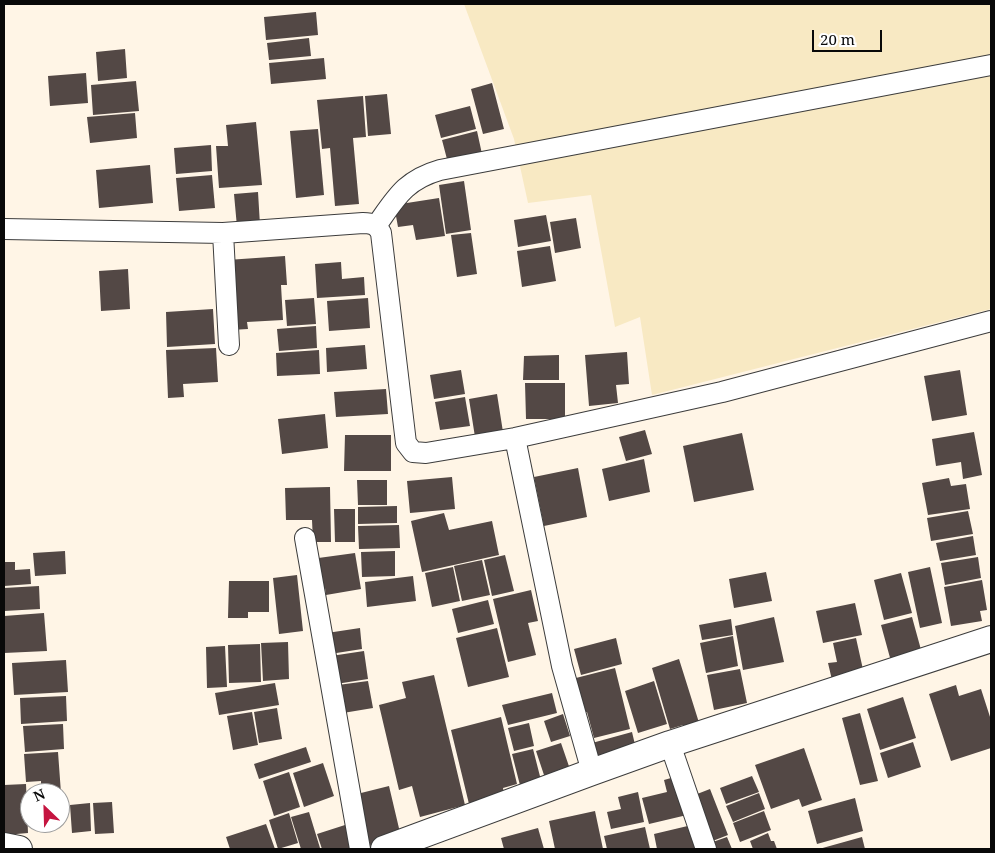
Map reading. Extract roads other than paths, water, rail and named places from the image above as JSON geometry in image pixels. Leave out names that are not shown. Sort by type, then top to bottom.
[{"type":"street","points":[[376,226],[400,193],[424,174],[991,66]]},
{"type":"street","points":[[4,229],[223,233],[372,223],[381,233],[406,443],[413,452],[426,453],[515,438],[722,392],[991,321]]},
{"type":"street","points":[[223,233],[230,345]]},
{"type":"street","points":[[515,438],[562,666],[592,772]]},
{"type":"street","points":[[305,538],[360,849]]},
{"type":"street","points":[[397,847],[670,744],[991,638]]},
{"type":"street","points":[[670,744],[706,849]]},
{"type":"street","points":[[4,846],[19,849]]}]
